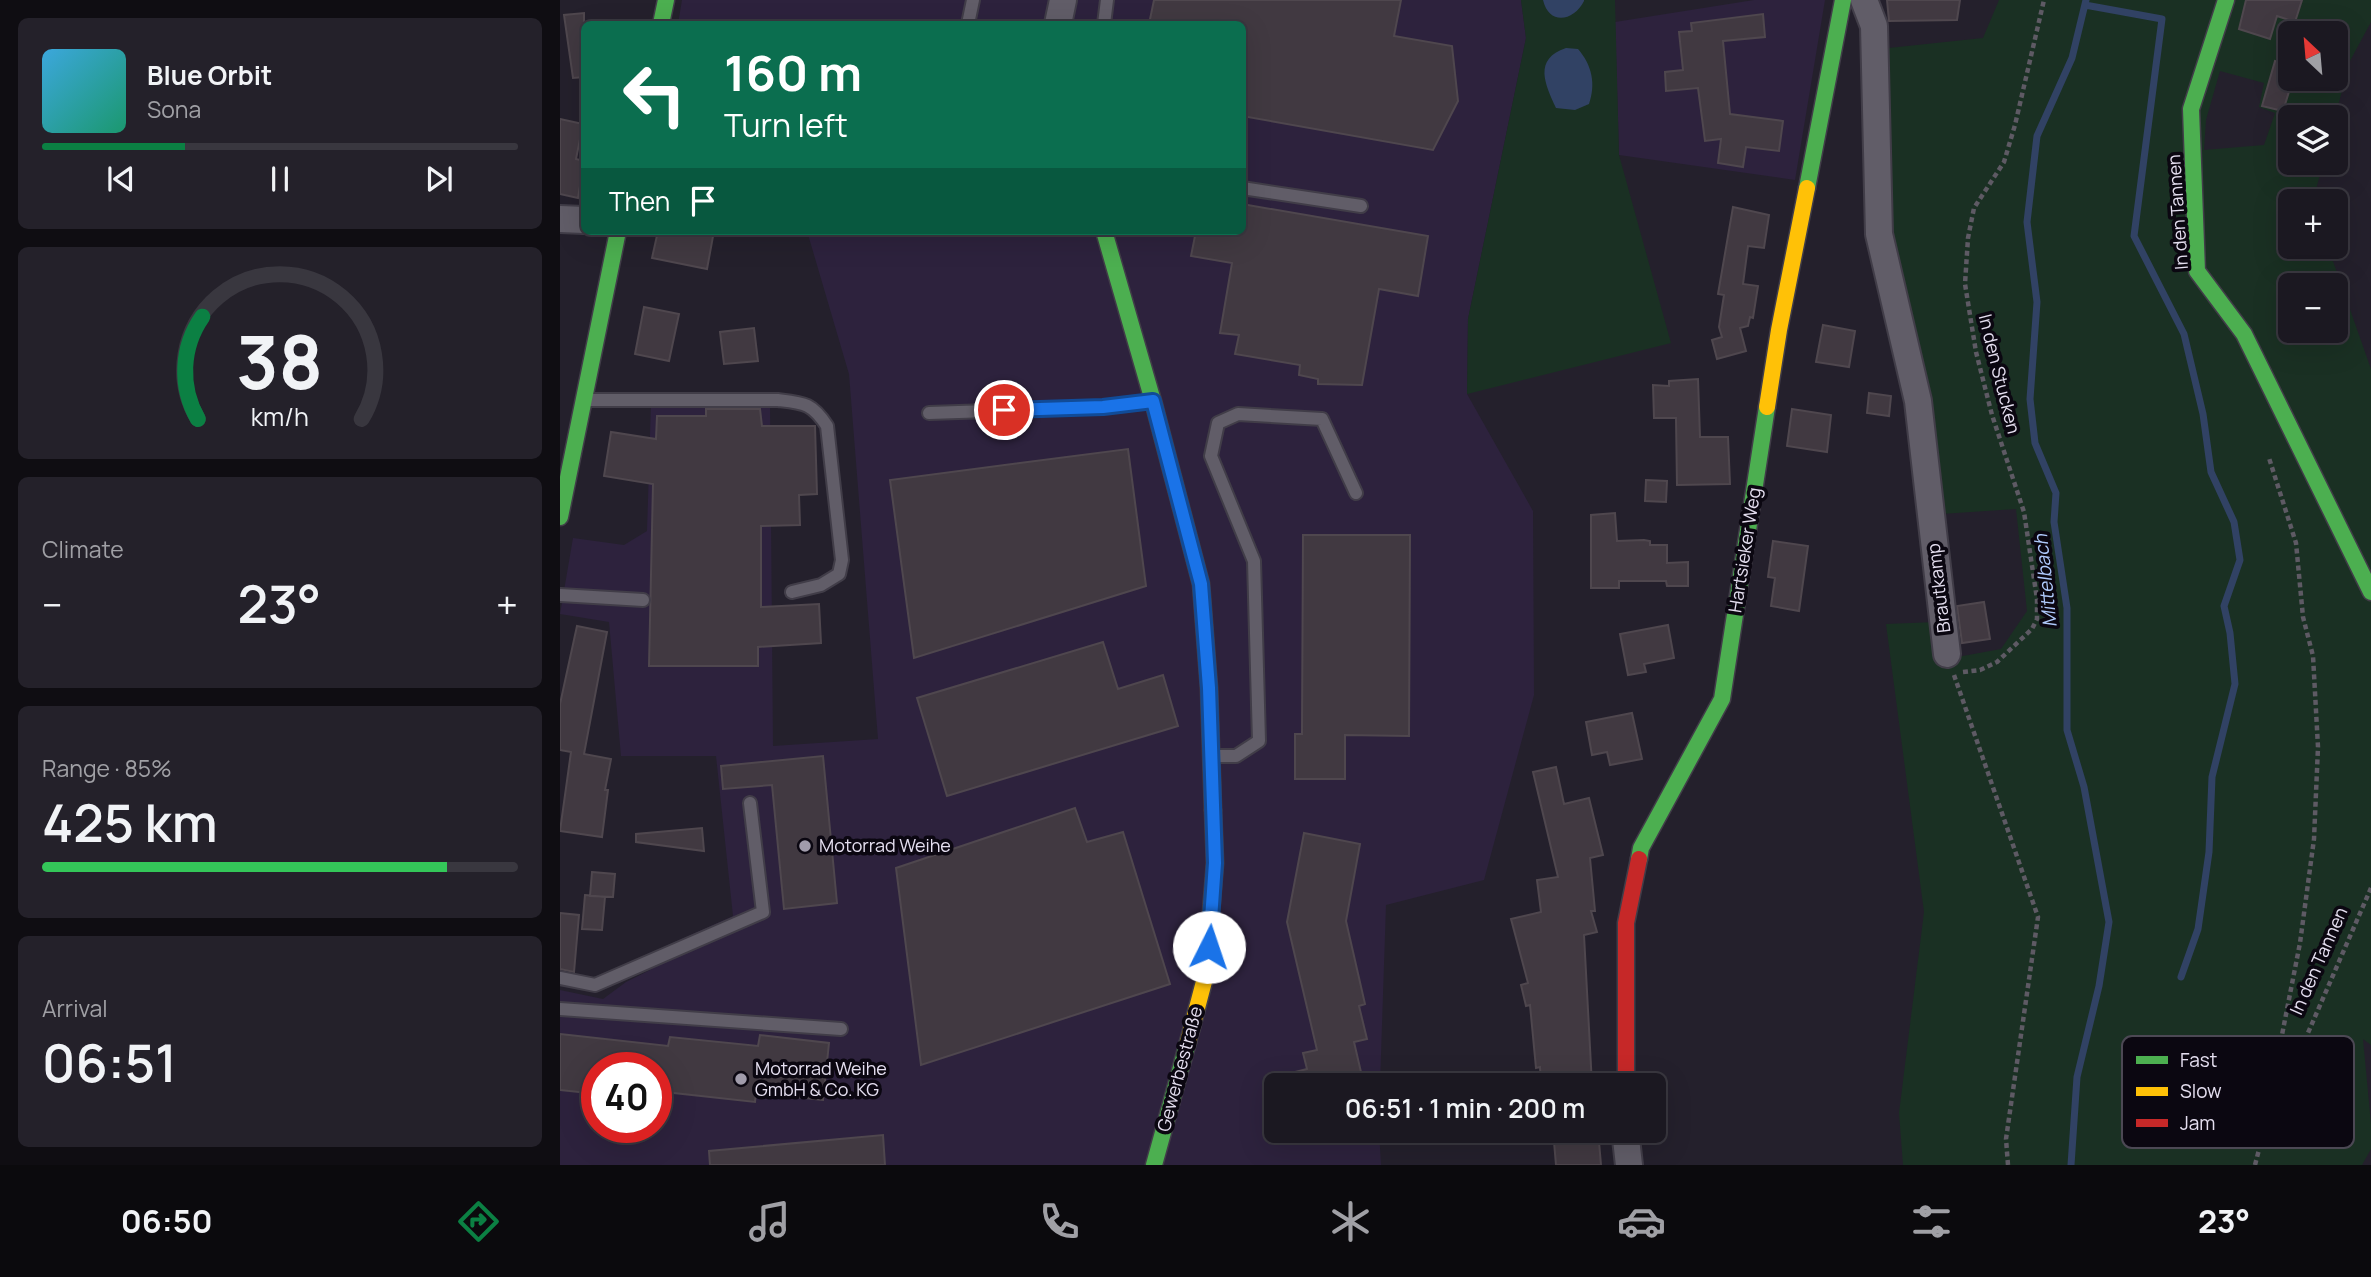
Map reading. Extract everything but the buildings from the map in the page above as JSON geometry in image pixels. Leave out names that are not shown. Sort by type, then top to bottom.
[{"type":"street","points":[[662,21],[666,0]]},
{"type":"street","points":[[1059,21],[1063,0]]},
{"type":"street","name":"Hartsieker Weg","points":[[1626,1073],[1626,923],[1641,848],[1722,699],[1779,330],[1843,0]]},
{"type":"street","name":"Brautkamp","points":[[1864,0],[1874,26],[1879,234],[1918,401],[1950,663]]},
{"type":"street","name":"In den Tannen","points":[[2226,0],[2191,109],[2197,271],[2244,334],[2371,592]]},
{"type":"street","points":[[560,219],[581,220]]},
{"type":"street","points":[[560,517],[617,235]]},
{"type":"street","name":"Gewerbestraße","points":[[1105,235],[1153,401],[1201,584],[1211,756],[1215,863],[1206,974],[1154,1165]]},
{"type":"street","points":[[1626,1143],[1629,1165]]},
{"type":"lane","points":[[969,21],[973,0]]},
{"type":"lane","points":[[1104,21],[1107,0]]},
{"type":"lane","points":[[1246,189],[1361,206]]},
{"type":"lane","points":[[584,400],[778,400],[803,402],[817,411],[827,426],[842,559],[839,574],[821,585],[792,592]]},
{"type":"lane","points":[[929,413],[1103,407],[1153,401]]},
{"type":"lane","points":[[1211,756],[1236,756],[1259,741],[1254,561],[1211,456],[1218,423],[1238,414],[1322,419],[1356,493]]},
{"type":"lane","points":[[560,595],[643,600]]},
{"type":"lane","points":[[560,978],[595,985],[762,912],[750,803]]},
{"type":"lane","points":[[560,1009],[841,1029]]},
{"type":"path","name":"In den Stucken","points":[[1950,663],[1980,670],[1997,662],[2032,629],[2037,619],[2037,599],[2024,512],[1992,415],[1976,352],[1965,284],[1968,238],[1974,208],[2004,162],[2044,0]]},
{"type":"path","points":[[2268,455],[2296,543],[2303,618],[2313,656],[2318,747],[2314,839],[2300,943],[2281,1036]]},
{"type":"path","points":[[1950,663],[2038,917],[2006,1139],[2008,1165]]},
{"type":"path","name":"In den Tannen","points":[[2306,1036],[2371,888]]},
{"type":"shaded area","points":[[682,0],[1521,0],[1526,38],[1468,319],[1467,394],[1533,511],[1534,695],[1484,880],[1386,905],[1380,1073],[1264,1073],[1264,1143],[1380,1143],[1381,1165],[560,1165],[560,990],[603,999],[626,982],[650,970],[646,955],[733,916],[716,756],[621,756],[609,622],[560,614],[573,538],[624,545],[647,531],[651,404],[770,401],[773,746],[878,739],[849,374],[808,235],[1246,235],[1246,21],[678,21]]},
{"type":"shaded area","points":[[1754,0],[1825,0],[1795,180],[1619,155],[1615,22]]},
{"type":"green space","points":[[1521,0],[1615,0],[1619,155],[1671,343],[1467,394],[1468,319],[1526,38]]},
{"type":"green space","points":[[1999,0],[2371,0],[2371,22],[2348,68],[2348,21],[2278,21],[2278,91],[2342,91],[2338,105],[2278,105],[2278,175],[2320,175],[2316,189],[2278,189],[2278,259],[2332,259],[2337,273],[2278,273],[2278,343],[2348,343],[2348,304],[2371,369],[2371,1045],[2363,1039],[2371,1149],[2362,1165],[1903,1165],[1899,1113],[1924,912],[1886,624],[1936,622],[1941,660],[2001,649],[2027,611],[2016,509],[1941,514],[1887,230],[1879,49],[1983,38]],"holes":[[[2220,71],[2264,83],[2259,107],[2275,113],[2264,145],[2204,150],[2206,120]]]},
{"type":"water","points":[[1543,0],[1584,1],[1574,13],[1562,18],[1551,14]]},
{"type":"water","points":[[1566,48],[1578,49],[1587,62],[1591,75],[1589,104],[1575,110],[1556,108],[1544,73],[1549,59]]},
{"type":"waterway","name":"Mittelbach","points":[[2071,1165],[2077,1077],[2099,986],[2109,922],[2084,787],[2067,730],[2067,608],[2054,522],[2056,493],[2035,443],[2030,399],[2037,302],[2027,222],[2037,136],[2072,58],[2086,0]]},
{"type":"waterway","points":[[2085,5],[2162,19],[2134,236],[2184,334],[2203,414],[2211,472],[2234,522],[2240,560],[2224,606],[2230,633],[2235,684],[2212,777],[2209,852],[2198,929],[2181,977]]},
{"type":"traffic: fast","points":[[662,21],[666,0]]},
{"type":"traffic: fast","points":[[1807,188],[1843,0]]},
{"type":"traffic: fast","points":[[2226,0],[2191,109],[2197,271],[2244,334],[2371,592]]},
{"type":"traffic: fast","points":[[560,517],[617,235]]},
{"type":"traffic: fast","points":[[1105,235],[1153,401],[1201,584],[1209,688],[1213,810]]},
{"type":"traffic: fast","points":[[1639,859],[1641,848],[1722,699],[1767,407]]},
{"type":"traffic: fast","points":[[1154,1165],[1188,1042]]},
{"type":"traffic: slow","points":[[1767,407],[1807,188]]},
{"type":"traffic: slow","points":[[1188,1042],[1206,974],[1215,863],[1213,810]]},
{"type":"traffic: jam","points":[[1626,1073],[1626,923],[1639,859]]},
{"type":"place","name":"Motorrad Weihe","points":[[805,846]]},
{"type":"place","name":"Motorrad Weihe GmbH & Co. KG","points":[[741,1079]]},
{"type":"route","points":[[1004,410],[1103,407],[1153,401],[1201,584],[1209,688],[1215,863],[1209,947]]}]
